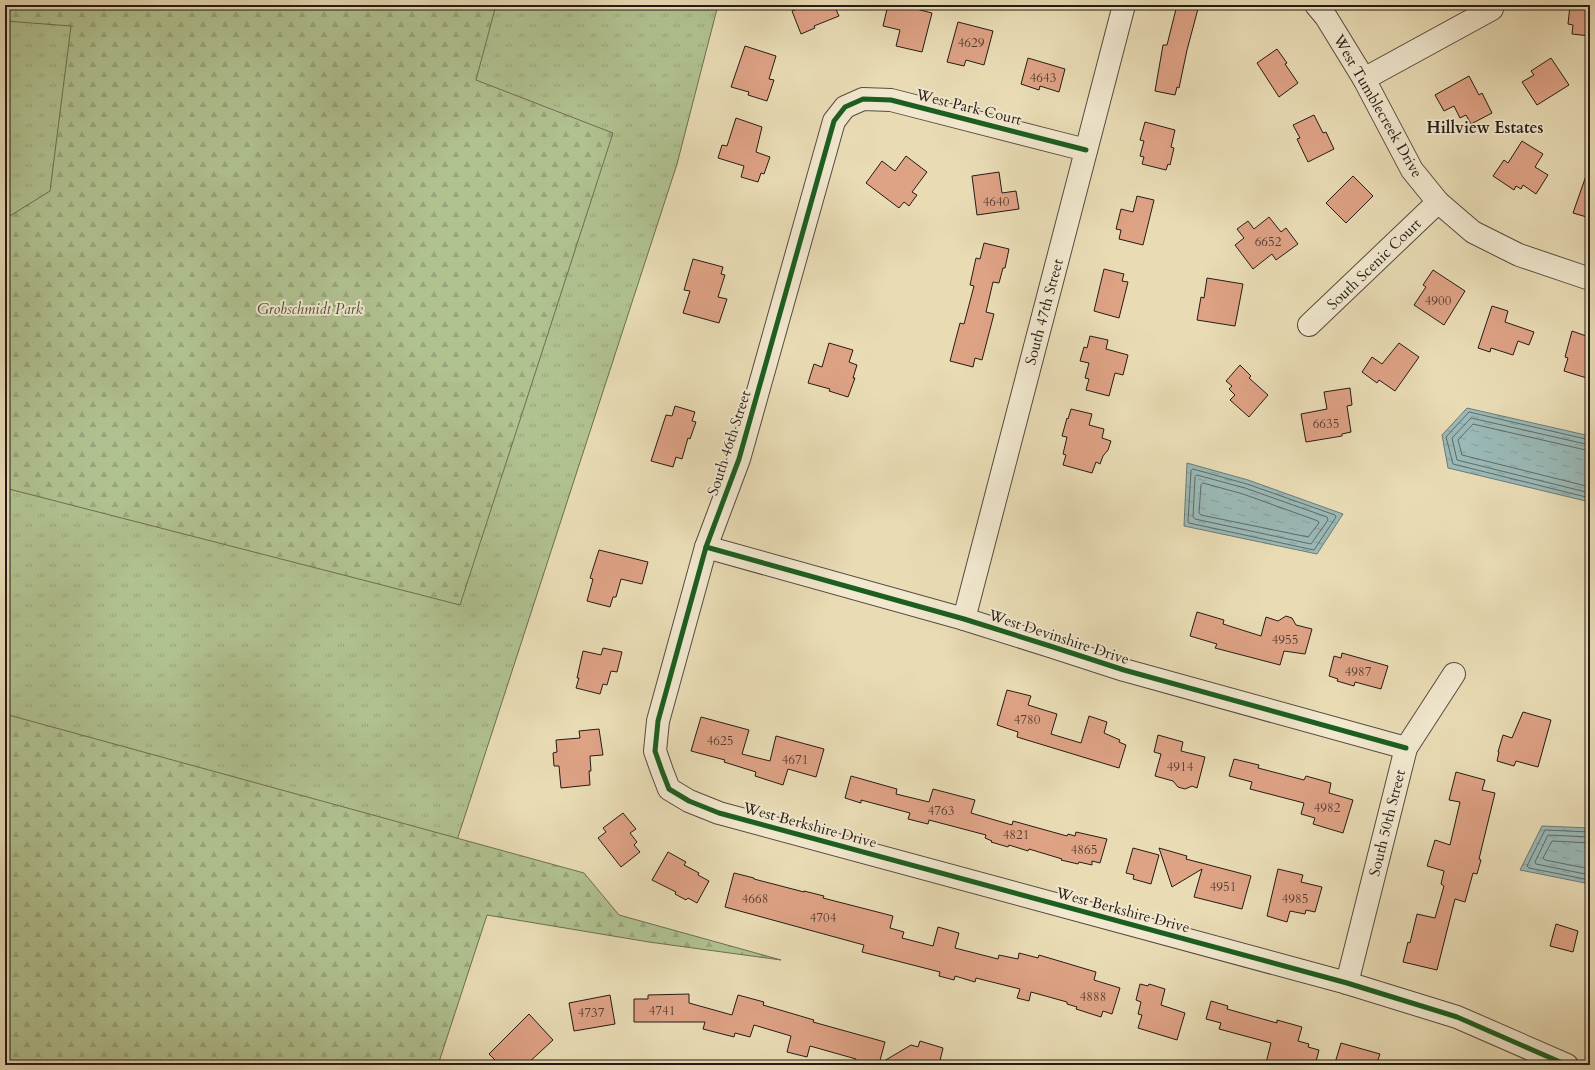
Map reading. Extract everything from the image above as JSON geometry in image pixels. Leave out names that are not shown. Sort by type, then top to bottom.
[{"type":"street","name":"South 47th Street","points":[[964,619],[1124,5]]},
{"type":"street","name":"West Tumblecreek Drive","points":[[1316,5],[1326,16],[1364,79],[1412,170],[1438,202],[1473,232],[1519,255],[1590,279]]},
{"type":"street","points":[[1364,79],[1492,10]]},
{"type":"street","name":"West Park Court","points":[[845,107],[863,99],[891,100],[1086,150]]},
{"type":"street","name":"South 46th Street","points":[[670,789],[655,751],[658,721],[706,547],[739,459],[834,121],[845,107]]},
{"type":"street","name":"South Scenic Court","points":[[1309,325],[1438,202]]},
{"type":"street","name":"West Devinshire Drive","points":[[706,547],[964,619],[1124,670],[1406,748]]},
{"type":"street","name":"South 50th Street","points":[[1348,983],[1406,748],[1454,674]]},
{"type":"street","name":"West Berkshire Drive","points":[[670,789],[689,801],[719,812],[1348,983],[1457,1017],[1567,1065]]},
{"type":"green space","name":"Grobschmidt Park","points":[[5,5],[718,5],[677,164],[446,874],[438,1065],[5,1065]]},
{"type":"green space","points":[[5,5],[496,5],[476,80],[613,133],[460,605],[5,488],[5,219],[50,191],[71,26],[5,21]]},
{"type":"green space","points":[[5,714],[584,873],[619,915],[781,960],[649,942],[487,915],[438,1065],[5,1065]]},
{"type":"water","points":[[1467,408],[1590,436],[1590,502],[1448,468],[1442,435]]},
{"type":"water","points":[[1187,463],[1248,480],[1343,514],[1317,554],[1184,526]]},
{"type":"water","points":[[1542,826],[1590,828],[1590,884],[1520,870]]},
{"type":"building","points":[[808,5],[834,5],[839,16],[814,26],[815,28],[801,34],[792,11]]},
{"type":"building","points":[[888,5],[901,5],[932,13],[922,52],[896,46],[900,30],[883,26]]},
{"type":"building","points":[[1177,5],[1199,5],[1179,88],[1177,87],[1175,95],[1155,91],[1163,45],[1167,45]]},
{"type":"building","points":[[1570,5],[1590,5],[1590,36],[1572,34],[1573,25],[1568,24]]},
{"type":"building","points":[[958,22],[993,31],[984,65],[966,60],[964,66],[947,62]]},
{"type":"building","points":[[745,46],[776,56],[769,79],[774,80],[767,101],[748,95],[749,92],[731,87]]},
{"type":"building","points":[[1277,49],[1298,83],[1279,97],[1257,63]]},
{"type":"building","points":[[1028,58],[1065,69],[1059,92],[1040,86],[1039,90],[1021,84]]},
{"type":"building","points":[[1551,58],[1569,85],[1537,105],[1522,82],[1534,75],[1531,71]]},
{"type":"building","points":[[1469,76],[1479,95],[1482,93],[1492,113],[1471,124],[1466,115],[1460,118],[1454,106],[1444,111],[1435,95]]},
{"type":"building","points":[[1314,115],[1323,133],[1326,132],[1334,149],[1308,162],[1297,139],[1300,138],[1293,125]]},
{"type":"building","points":[[736,118],[762,127],[756,152],[770,157],[764,174],[761,173],[758,182],[741,177],[744,166],[718,158],[722,145],[727,146]]},
{"type":"building","points":[[1145,122],[1175,130],[1171,147],[1174,148],[1170,165],[1168,164],[1166,170],[1142,164],[1144,157],[1140,156],[1144,141],[1140,140]]},
{"type":"building","points":[[1522,141],[1543,154],[1535,167],[1548,175],[1536,194],[1523,185],[1521,189],[1516,186],[1514,190],[1493,176],[1504,160],[1508,163]]},
{"type":"building","points":[[906,156],[927,172],[912,192],[917,195],[909,206],[904,202],[899,208],[866,183],[882,161],[895,171]]},
{"type":"building","points":[[999,172],[1002,193],[1016,191],[1019,209],[977,215],[972,176]]},
{"type":"building","points":[[1587,173],[1590,174],[1590,218],[1573,213]]},
{"type":"building","points":[[1353,176],[1373,196],[1346,223],[1326,203]]},
{"type":"building","points":[[1137,196],[1154,200],[1143,245],[1119,239],[1121,230],[1116,229],[1121,209],[1133,212]]},
{"type":"building","points":[[1269,217],[1281,232],[1286,228],[1298,244],[1276,260],[1272,254],[1253,269],[1235,245],[1244,238],[1237,229],[1248,221],[1254,229]]},
{"type":"building","points":[[984,243],[1009,249],[1005,268],[1003,268],[999,283],[993,282],[986,312],[994,314],[982,360],[975,358],[973,367],[950,361],[960,323],[964,324],[974,286],[970,285],[976,258],[980,259]]},
{"type":"building","points":[[693,259],[723,267],[721,274],[725,275],[718,297],[727,299],[719,323],[683,313],[690,291],[684,290]]},
{"type":"building","points":[[1104,269],[1124,274],[1122,281],[1128,282],[1119,318],[1094,311]]},
{"type":"building","points":[[1433,270],[1465,291],[1444,325],[1414,305],[1426,287],[1423,285]]},
{"type":"building","points":[[1207,278],[1243,284],[1235,326],[1197,320],[1201,297],[1204,298]]},
{"type":"building","points":[[1492,306],[1508,311],[1505,322],[1534,332],[1529,345],[1518,341],[1513,355],[1491,348],[1490,352],[1478,348]]},
{"type":"building","points":[[1572,331],[1589,337],[1586,347],[1590,349],[1590,379],[1564,371],[1568,358],[1565,357]]},
{"type":"building","points":[[1090,336],[1108,340],[1106,349],[1128,355],[1123,375],[1115,373],[1109,396],[1086,390],[1089,379],[1085,378],[1089,363],[1080,361],[1084,347],[1087,348]]},
{"type":"building","points":[[829,343],[853,350],[849,362],[857,365],[853,378],[855,378],[848,397],[829,391],[830,389],[808,383],[814,364],[822,367]]},
{"type":"building","points":[[1399,343],[1419,357],[1395,391],[1379,380],[1377,383],[1362,372],[1372,357],[1382,364]]},
{"type":"building","points":[[1240,365],[1251,376],[1249,378],[1268,395],[1249,417],[1230,400],[1235,395],[1229,389],[1232,386],[1226,381]]},
{"type":"building","points":[[1350,388],[1352,405],[1347,406],[1351,432],[1342,434],[1342,436],[1306,442],[1301,414],[1327,409],[1324,392]]},
{"type":"building","points":[[675,406],[695,412],[692,421],[696,422],[690,439],[688,438],[682,459],[676,457],[673,467],[651,461],[666,415],[672,416]]},
{"type":"building","points":[[1071,409],[1092,414],[1089,425],[1104,429],[1102,438],[1111,441],[1100,464],[1096,462],[1092,473],[1063,465],[1066,455],[1063,454],[1067,437],[1062,436]]},
{"type":"building","points":[[599,550],[648,562],[642,584],[621,579],[616,597],[613,597],[610,607],[587,601],[593,579],[590,578]]},
{"type":"building","points":[[1197,612],[1224,620],[1223,624],[1261,636],[1266,617],[1278,621],[1286,616],[1292,618],[1296,625],[1312,629],[1305,654],[1284,651],[1280,665],[1215,648],[1217,644],[1190,636]]},
{"type":"building","points":[[603,648],[622,652],[617,672],[611,671],[607,685],[603,684],[600,694],[576,688],[583,651],[601,655]]},
{"type":"building","points":[[1342,653],[1388,666],[1381,689],[1355,682],[1354,686],[1337,681],[1338,679],[1329,676],[1334,656],[1341,658]]},
{"type":"building","points":[[1007,690],[1031,696],[1028,705],[1057,714],[1051,734],[1081,743],[1089,716],[1107,722],[1104,733],[1120,740],[1119,742],[1126,745],[1119,768],[1017,737],[1018,732],[997,725]]},
{"type":"building","points":[[1523,712],[1551,720],[1538,767],[1516,761],[1514,766],[1497,761],[1503,735],[1512,738]]},
{"type":"building","points":[[701,717],[749,730],[742,754],[770,761],[776,736],[824,749],[816,777],[788,769],[783,785],[755,776],[756,772],[724,762],[725,760],[691,751]]},
{"type":"building","points":[[599,729],[603,755],[590,756],[590,785],[561,788],[559,766],[554,766],[553,753],[557,752],[556,740],[580,738],[579,731]]},
{"type":"building","points":[[1158,735],[1183,742],[1181,751],[1205,757],[1197,788],[1192,786],[1185,789],[1178,787],[1173,781],[1155,776],[1161,754],[1154,752]]},
{"type":"building","points":[[1234,759],[1259,765],[1258,768],[1304,780],[1306,776],[1331,783],[1329,793],[1353,800],[1343,833],[1313,824],[1315,818],[1301,814],[1304,803],[1250,789],[1252,782],[1229,776]]},
{"type":"building","points":[[1456,772],[1485,780],[1482,790],[1495,793],[1479,859],[1481,860],[1477,874],[1473,873],[1465,902],[1455,899],[1437,970],[1403,962],[1408,942],[1410,943],[1417,914],[1435,918],[1444,886],[1441,884],[1444,871],[1427,866],[1435,840],[1450,845],[1460,802],[1449,800]]},
{"type":"building","points":[[851,776],[897,789],[896,794],[929,802],[933,789],[975,800],[971,813],[1012,825],[1013,821],[1067,836],[1068,834],[1075,836],[1076,832],[1107,839],[1100,863],[1092,861],[1092,865],[1079,862],[1078,864],[1029,849],[1028,851],[1009,845],[1008,847],[991,842],[992,841],[985,838],[986,835],[929,820],[928,824],[908,819],[910,813],[861,800],[861,803],[845,798]]},
{"type":"building","points":[[623,813],[636,829],[630,833],[637,842],[634,845],[640,852],[621,867],[598,838],[606,832],[603,828]]},
{"type":"building","points":[[1133,848],[1159,855],[1151,884],[1133,879],[1134,875],[1126,873]]},
{"type":"building","points":[[1159,848],[1187,856],[1186,859],[1251,876],[1242,909],[1194,897],[1202,869],[1172,887]]},
{"type":"building","points":[[668,852],[686,862],[684,865],[699,873],[698,875],[709,881],[697,903],[688,898],[686,900],[675,894],[676,892],[652,880]]},
{"type":"building","points":[[1278,869],[1303,875],[1301,882],[1322,887],[1315,912],[1306,910],[1305,914],[1290,911],[1287,922],[1267,916]]},
{"type":"building","points":[[734,873],[824,896],[823,898],[893,916],[890,928],[904,932],[902,938],[933,946],[938,927],[959,933],[955,948],[998,959],[999,955],[1018,959],[1019,953],[1038,958],[1039,955],[1096,972],[1094,980],[1120,988],[1112,1014],[1103,1011],[1101,1017],[1076,1009],[1077,1007],[1067,1004],[1067,1002],[1031,992],[1029,1001],[1017,998],[1020,989],[976,978],[975,982],[955,976],[954,980],[939,976],[940,972],[862,952],[864,945],[725,907]]},
{"type":"building","points":[[1556,924],[1578,931],[1573,952],[1550,946]]},
{"type":"building","points":[[1140,984],[1148,986],[1149,984],[1165,989],[1161,1005],[1185,1013],[1177,1040],[1138,1028],[1142,1015],[1138,1014],[1141,1002],[1136,1000]]},
{"type":"building","points":[[689,994],[689,1003],[732,1015],[738,995],[764,1002],[763,1005],[814,1020],[813,1022],[885,1042],[879,1064],[911,1045],[918,1047],[920,1041],[943,1048],[939,1065],[854,1065],[856,1059],[810,1046],[807,1057],[787,1052],[791,1036],[754,1025],[750,1037],[735,1033],[734,1037],[703,1029],[705,1022],[634,1022],[634,999],[648,999],[648,995]]},
{"type":"building","points":[[610,995],[615,1024],[574,1031],[569,1003]]},
{"type":"building","points":[[1211,1001],[1228,1006],[1227,1009],[1277,1023],[1277,1020],[1302,1027],[1298,1041],[1309,1044],[1308,1047],[1319,1050],[1315,1065],[1275,1065],[1266,1063],[1271,1043],[1219,1029],[1221,1023],[1206,1019]]},
{"type":"building","points":[[529,1014],[553,1040],[526,1065],[500,1065],[489,1054]]},
{"type":"building","points":[[1341,1043],[1380,1054],[1376,1065],[1343,1065],[1335,1063]]},
{"type":"cycle path","points":[[1086,150],[891,100],[863,99],[845,107],[834,121],[739,459],[706,547],[658,721],[655,751],[669,789],[689,801],[719,813],[1347,983],[1457,1017],[1567,1065]]},
{"type":"cycle path","points":[[706,547],[964,619],[1124,670],[1406,748]]},
{"type":"district","name":"Hillview Estates","points":[[1485,127]]}]
